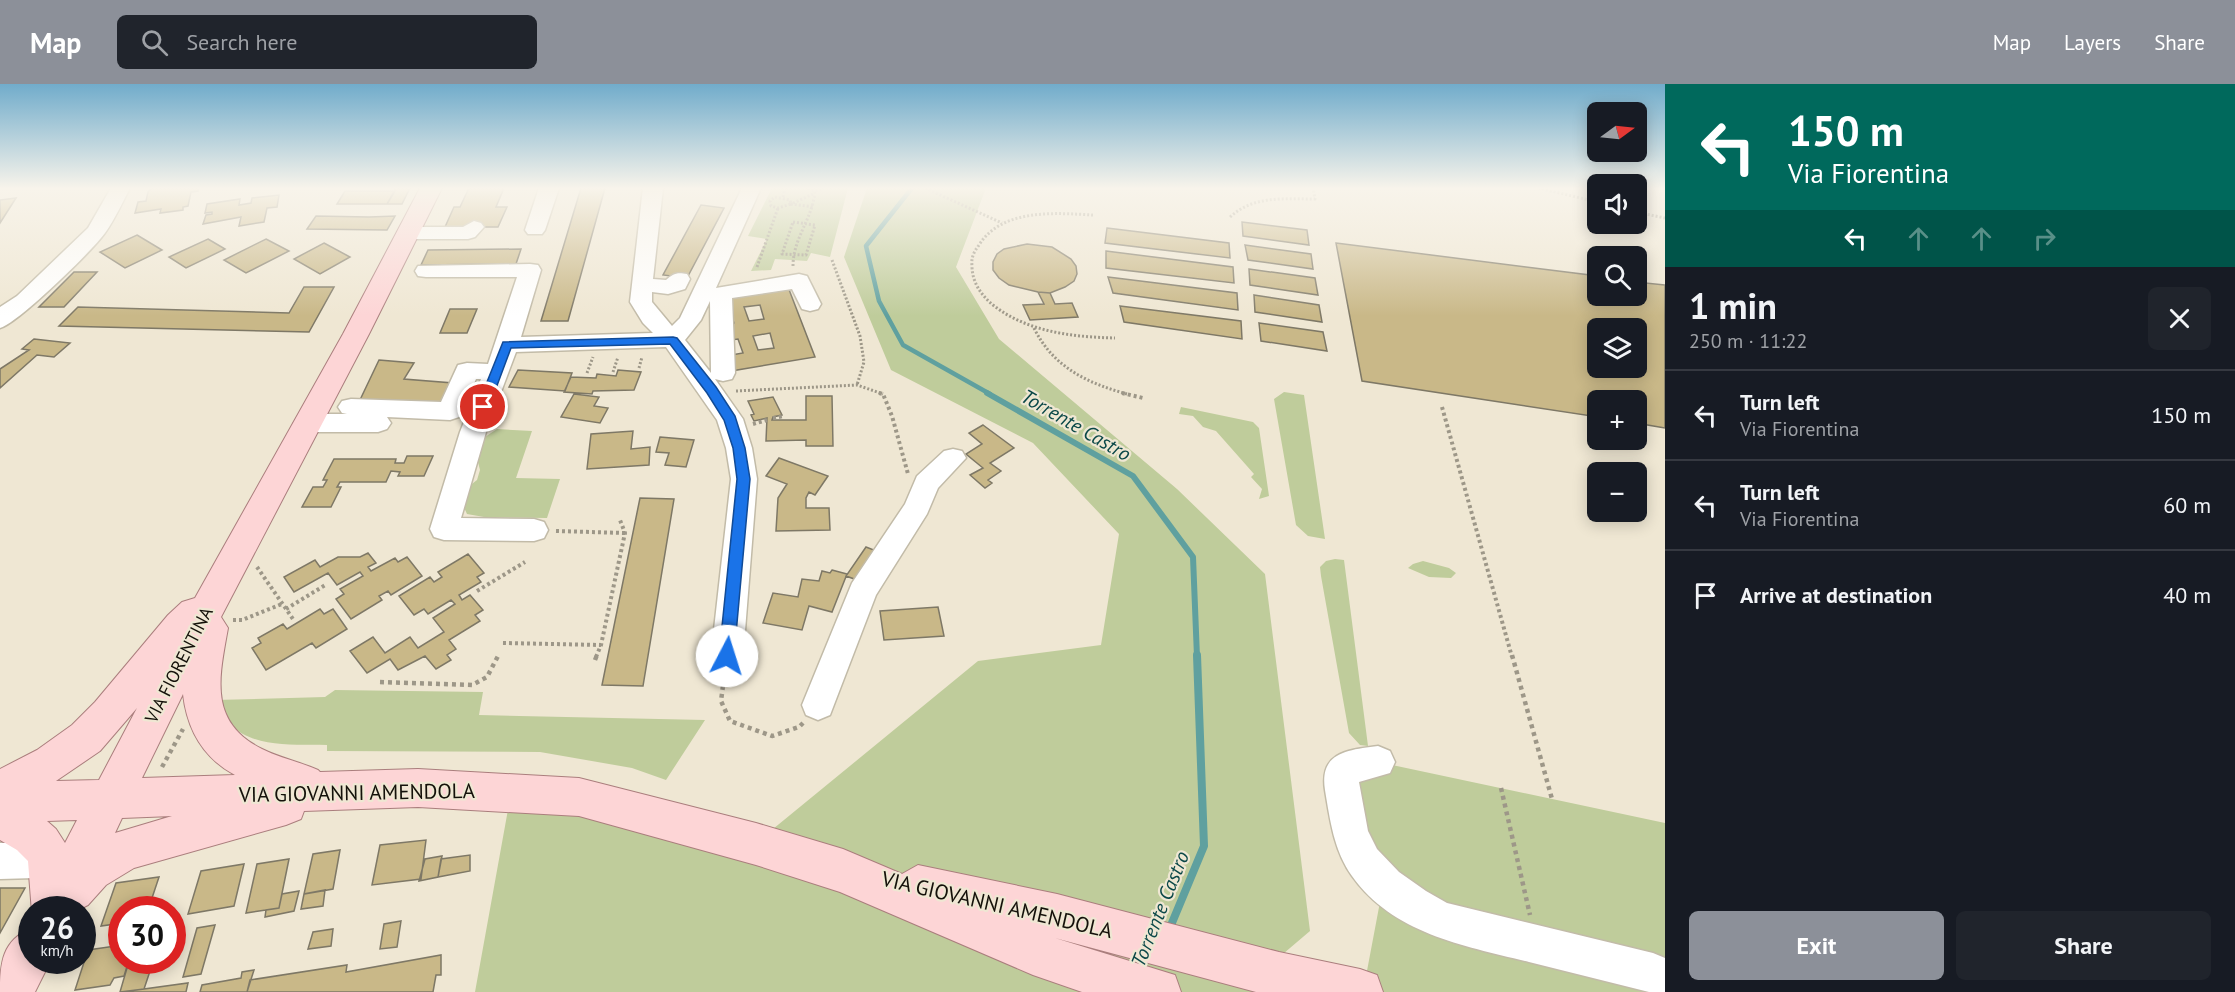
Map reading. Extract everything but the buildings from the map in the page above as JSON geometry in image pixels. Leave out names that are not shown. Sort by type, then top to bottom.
[{"type":"main road","name":"VIA FIORENTINA","points":[[61,896],[220,584],[409,232]]},
{"type":"main road","points":[[0,789],[66,754],[96,729],[175,631],[220,584]]},
{"type":"main road","points":[[220,584],[204,652],[200,689],[204,716],[219,743],[266,772],[334,792]]},
{"type":"main road","name":"VIA GIOVANNI AMENDOLA","points":[[0,803],[418,788],[579,797],[756,844],[1053,938],[1279,975],[1360,992]]},
{"type":"main road","points":[[66,896],[91,870],[125,850],[334,792]]},
{"type":"main road","points":[[0,819],[30,832],[47,848],[28,861],[47,896]]},
{"type":"main road","name":"VIA GIOVANNI AMENDOLA","points":[[1053,938],[1158,992]]},
{"type":"main road","points":[[10,992],[20,974]]},
{"type":"street","points":[[0,321],[8,312],[25,301],[96,230]]},
{"type":"street","points":[[409,232],[468,233],[471,230]]},
{"type":"street","points":[[648,230],[641,285],[642,302],[651,318],[673,340],[711,390],[730,419],[739,448],[744,479],[727,656]]},
{"type":"street","points":[[507,345],[673,340],[690,320],[732,230]]},
{"type":"street","points":[[426,271],[530,270],[507,345],[476,424],[444,529],[534,530]]},
{"type":"street","points":[[641,285],[668,287],[676,284],[679,279]]},
{"type":"street","points":[[725,382],[721,293],[799,281],[810,304]]},
{"type":"street","points":[[307,423],[428,417],[450,411],[468,371],[496,372]]},
{"type":"street","points":[[351,407],[476,424]]},
{"type":"street","points":[[818,705],[863,591],[917,507],[927,483],[953,458]]},
{"type":"street","points":[[1378,762],[1352,765],[1340,776],[1350,832],[1363,861],[1383,886],[1412,906],[1442,921],[1653,973],[1665,978]]},
{"type":"path","points":[[757,267],[770,230]]},
{"type":"path","points":[[790,230],[782,254],[806,255],[813,230]]},
{"type":"path","points":[[793,264],[793,254],[801,230]]},
{"type":"path","points":[[991,230],[977,244],[971,259],[973,275],[980,291],[998,308],[1034,327],[1081,337],[1115,338]]},
{"type":"path","points":[[832,260],[860,336],[864,362],[856,385]]},
{"type":"path","points":[[1034,327],[1038,339],[1050,354],[1069,370],[1119,393],[1143,398]]},
{"type":"path","points":[[587,373],[596,351]]},
{"type":"path","points":[[613,372],[620,351]]},
{"type":"path","points":[[725,382],[856,385],[883,394],[892,416],[917,507]]},
{"type":"path","points":[[1442,407],[1552,799]]},
{"type":"path","points":[[772,418],[784,416]]},
{"type":"path","points":[[595,660],[601,645],[625,533],[620,520]]},
{"type":"path","points":[[534,530],[625,533]]},
{"type":"path","points":[[477,591],[525,562]]},
{"type":"path","points":[[256,567],[293,620]]},
{"type":"path","points":[[286,609],[327,584]]},
{"type":"path","points":[[230,620],[242,620],[282,604]]},
{"type":"path","points":[[503,643],[601,645]]},
{"type":"path","points":[[380,682],[472,685],[487,677],[498,656]]},
{"type":"path","points":[[727,656],[721,700],[730,721],[771,736],[799,727],[818,705]]},
{"type":"path","points":[[162,768],[181,730],[191,723]]},
{"type":"path","points":[[1501,788],[1533,927]]},
{"type":"green space","points":[[751,230],[837,230],[830,257],[811,253],[807,261],[775,259],[771,270],[751,271],[767,239],[748,236]]},
{"type":"green space","points":[[853,230],[970,230],[956,267],[999,339],[1177,489],[1265,574],[1310,931],[1264,970],[1360,992],[475,992],[511,793],[756,843],[978,661],[1101,645],[1119,534],[1033,443],[891,370],[844,257]]},
{"type":"green space","points":[[1284,392],[1304,395],[1325,539],[1308,536],[1296,525],[1274,399]]},
{"type":"green space","points":[[1181,407],[1253,422],[1259,428],[1269,496],[1259,499],[1262,489],[1251,477],[1254,474],[1216,431],[1203,427],[1193,416],[1179,414]]},
{"type":"green space","points":[[497,429],[532,431],[516,478],[560,479],[547,518],[484,517],[467,514],[462,503],[468,487],[477,480],[480,470],[478,462],[485,437]]},
{"type":"green space","points":[[1344,560],[1368,746],[1360,745],[1349,733],[1321,576],[1320,567],[1326,561]]},
{"type":"green space","points":[[1423,561],[1449,568],[1456,573],[1451,578],[1429,577],[1408,568]]},
{"type":"green space","points":[[335,690],[483,692],[479,715],[705,720],[666,780],[632,768],[540,752],[327,751],[327,745],[276,744],[251,738],[240,732],[230,724],[215,700],[325,697]]},
{"type":"green space","points":[[1378,762],[1665,823],[1665,992],[1363,992],[1383,886],[1363,861],[1352,765]]},
{"type":"waterway","name":"Torrente Castro","points":[[878,230],[866,246],[879,301],[903,345],[990,394]]},
{"type":"waterway","name":"Torrente Castro","points":[[987,393],[1133,476],[1193,557],[1197,657]]},
{"type":"waterway","name":"Torrente Castro","points":[[1169,930],[1204,846],[1197,655]]},
{"type":"route","points":[[483,407],[507,345],[673,340],[730,419],[739,448],[744,479],[727,656]]}]
